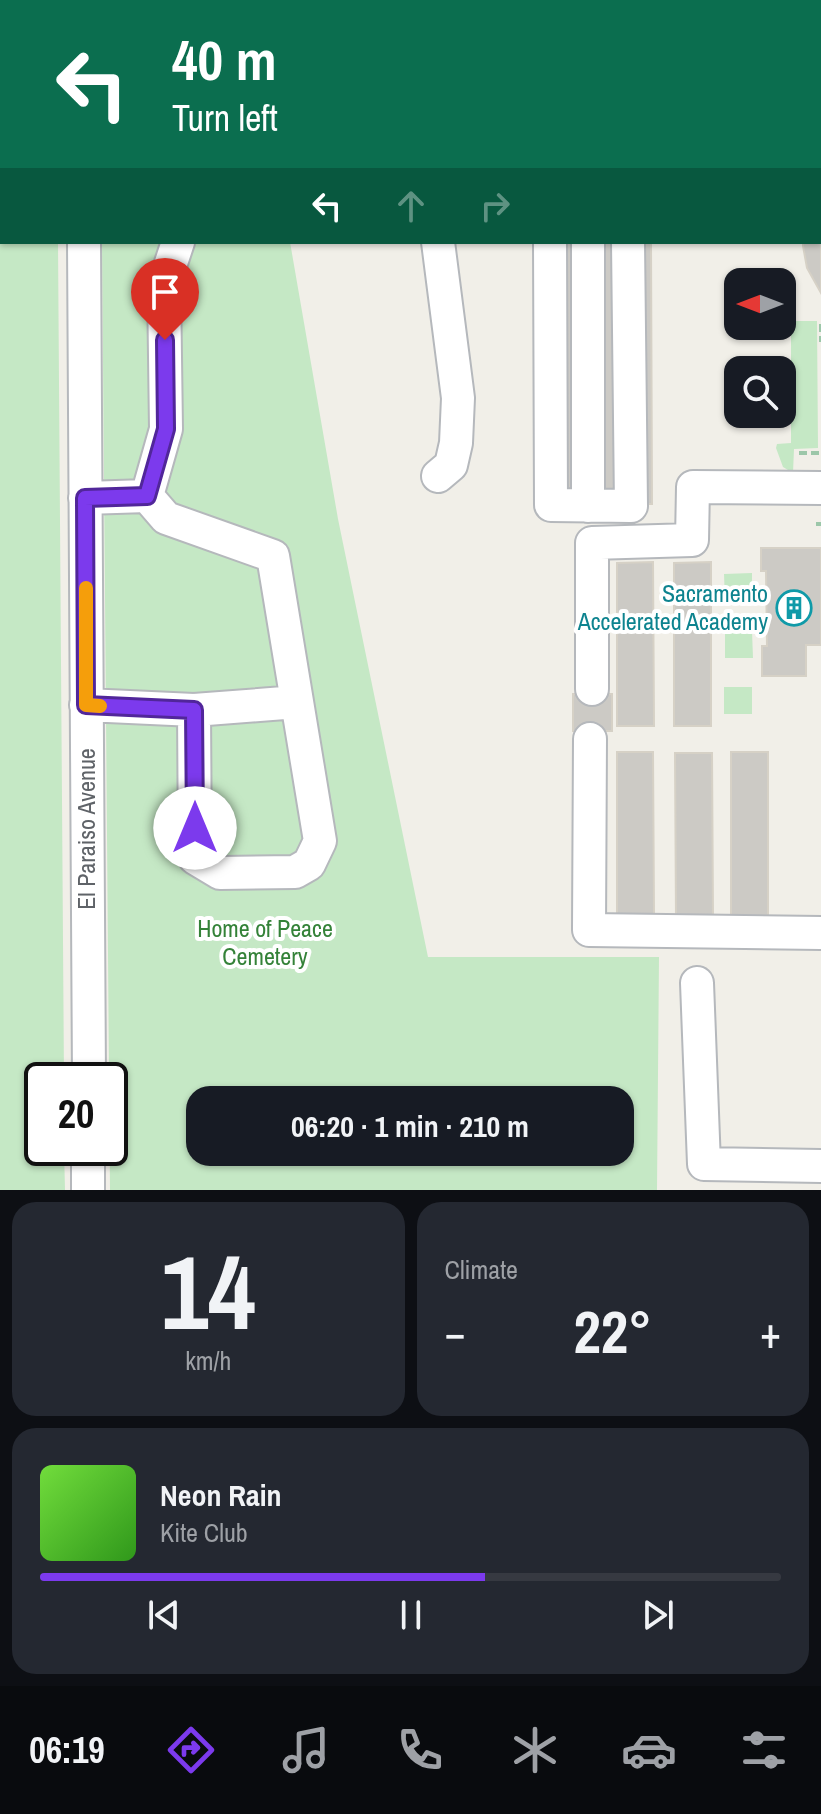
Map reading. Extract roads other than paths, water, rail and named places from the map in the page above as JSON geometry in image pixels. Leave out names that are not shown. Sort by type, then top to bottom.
[{"type":"street","name":"El Paraiso Avenue","points":[[84,244],[89,1062]]},
{"type":"street","points":[[147,496],[166,429],[164,284],[177,244]]},
{"type":"street","points":[[438,244],[458,398],[456,443],[451,465],[438,476]]},
{"type":"street","points":[[550,244],[551,505],[631,506],[628,244]]},
{"type":"street","points":[[588,244],[588,506]]},
{"type":"street","points":[[592,689],[592,543],[692,540],[693,487],[821,488]]},
{"type":"street","points":[[85,498],[147,496]]},
{"type":"street","points":[[147,496],[166,518],[273,556],[320,841],[309,864],[295,872],[220,873],[195,858],[194,710]]},
{"type":"street","points":[[86,705],[194,710],[297,702]]},
{"type":"street","points":[[590,739],[589,930],[821,933]]},
{"type":"street","points":[[697,983],[704,1164],[821,1166]]},
{"type":"street","points":[[88,1166],[88,1190]]},
{"type":"place","name":"Sacramento Accelerated Academy","points":[[794,608]]},
{"type":"park label","name":"Home of Peace Cemetery","points":[[265,943]]}]
